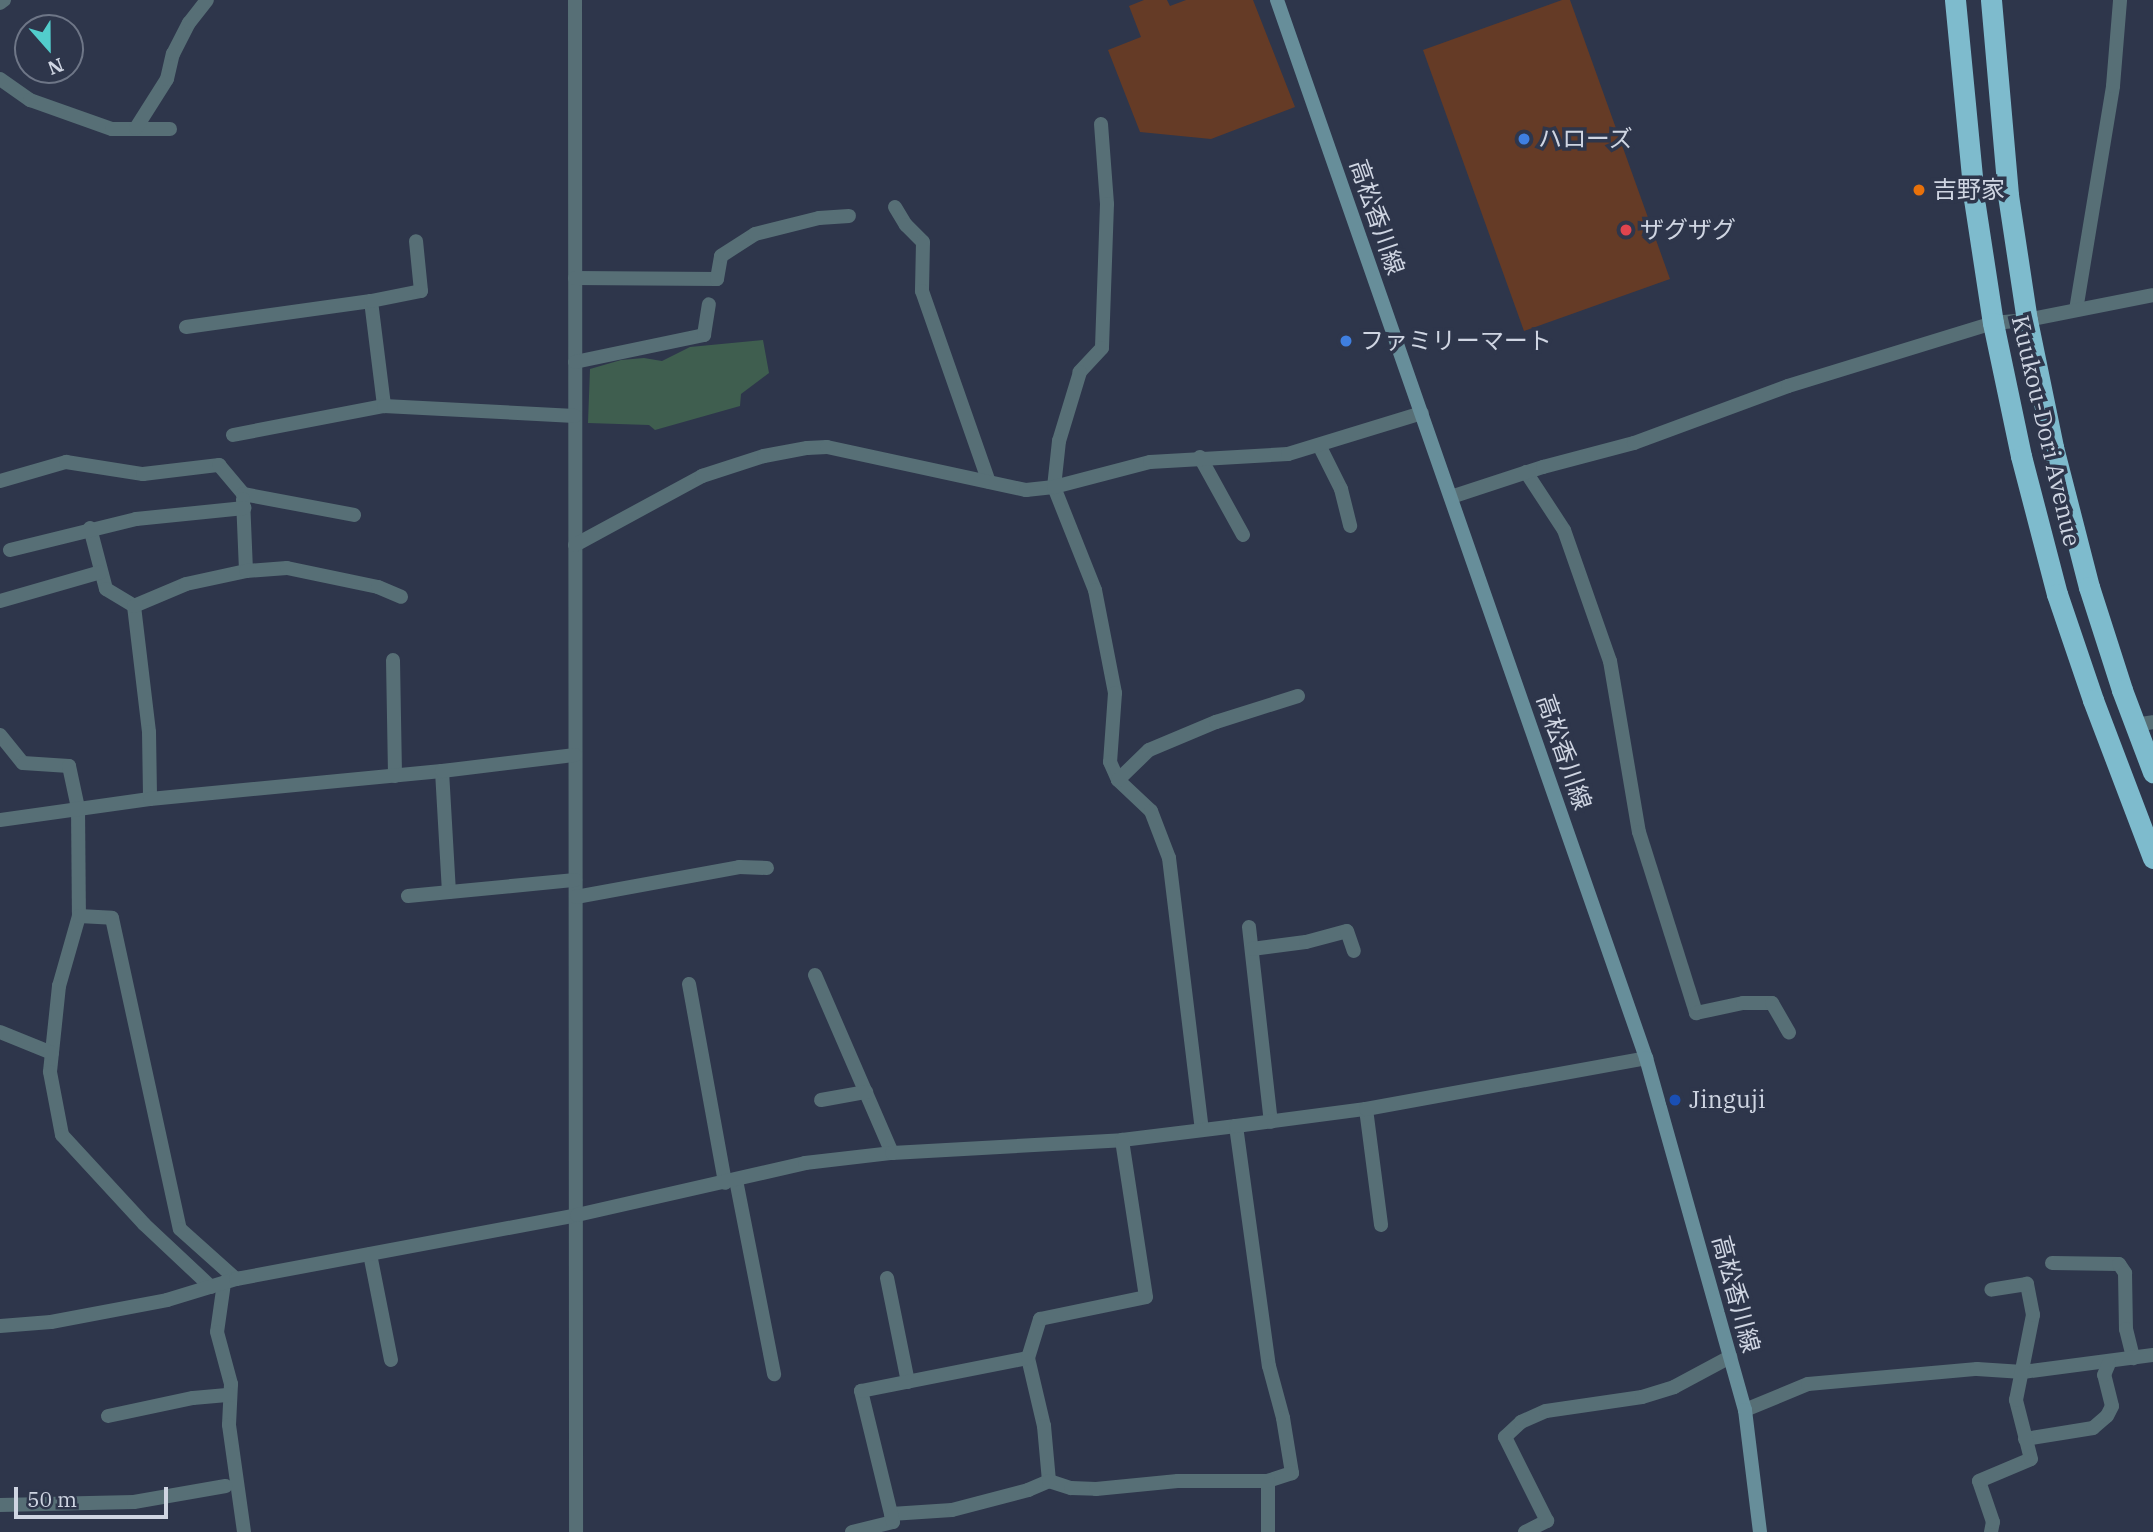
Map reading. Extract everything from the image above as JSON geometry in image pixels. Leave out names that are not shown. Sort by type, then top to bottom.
[{"type":"highway","name":"Kuukou-Dori Avenue","points":[[1955,0],[1974,199],[1993,323],[2021,456],[2057,594],[2153,858]]},
{"type":"highway","name":"Kuukou-Dori Avenue","points":[[1991,0],[2008,195],[2027,320],[2053,447],[2089,587],[2144,724],[2153,772]]},
{"type":"main road","name":"高松香川線","points":[[1277,0],[1646,1058],[1745,1410],[1760,1532]]},
{"type":"street","points":[[135,128],[167,79],[173,54],[189,23],[207,0]]},
{"type":"street","points":[[575,0],[576,1532]]},
{"type":"street","points":[[2076,310],[2113,86],[2120,0]]},
{"type":"street","points":[[0,79],[30,100],[112,129],[170,129]]},
{"type":"street","points":[[1101,124],[1107,204],[1102,348],[1080,372],[1059,441],[1054,487],[1095,590],[1115,693],[1110,762],[1118,780],[1151,811],[1169,858],[1202,1130]]},
{"type":"street","points":[[895,207],[906,225],[923,242],[922,291],[989,482]]},
{"type":"street","points":[[575,278],[717,279],[721,256],[755,234],[818,218],[849,216]]},
{"type":"street","points":[[186,327],[371,301],[421,291],[416,241]]},
{"type":"street","points":[[1451,497],[1526,472],[1634,443],[1788,386],[1993,323],[2027,320],[2153,295]]},
{"type":"street","points":[[371,301],[384,406]]},
{"type":"street","points":[[575,362],[704,335],[709,304]]},
{"type":"street","points":[[233,435],[384,406],[575,416]]},
{"type":"street","points":[[575,545],[702,476],[764,456],[807,448],[827,447],[1026,490],[1054,487],[1150,462],[1287,454],[1422,413]]},
{"type":"street","points":[[1319,445],[1341,489],[1350,526]]},
{"type":"street","points":[[1200,457],[1243,535]]},
{"type":"street","points":[[0,481],[66,462],[143,474],[219,465],[243,501],[246,571]]},
{"type":"street","points":[[1526,472],[1564,530],[1610,661],[1639,832],[1696,1013],[1743,1003],[1772,1003],[1789,1033]]},
{"type":"street","points":[[10,550],[90,528],[243,501],[354,515]]},
{"type":"street","points":[[90,528],[106,589],[134,606]]},
{"type":"street","points":[[134,606],[186,584],[246,571],[287,568],[378,587],[401,597]]},
{"type":"street","points":[[0,601],[101,572]]},
{"type":"street","points":[[134,606],[149,732],[150,799]]},
{"type":"street","points":[[393,660],[395,776]]},
{"type":"street","points":[[1118,780],[1149,750],[1216,722],[1298,696]]},
{"type":"street","points":[[0,735],[23,763],[69,766],[78,808],[79,916],[59,986],[50,1072],[62,1135],[144,1224],[223,1283]]},
{"type":"street","points":[[0,820],[150,799],[395,776],[575,755]]},
{"type":"street","points":[[442,771],[449,892]]},
{"type":"street","points":[[576,897],[739,867],[767,868]]},
{"type":"street","points":[[408,896],[575,880]]},
{"type":"street","points":[[79,916],[112,918],[180,1229],[223,1283],[217,1332],[231,1384],[229,1425],[244,1532]]},
{"type":"street","points":[[1250,927],[1271,1122]]},
{"type":"street","points":[[1252,949],[1306,942],[1347,931],[1354,951]]},
{"type":"street","points":[[815,975],[892,1153]]},
{"type":"street","points":[[688,984],[774,1374]]},
{"type":"street","points":[[0,1031],[52,1053]]},
{"type":"street","points":[[0,1326],[51,1322],[167,1300],[223,1283],[577,1215],[805,1163],[892,1153],[1122,1140],[1271,1122],[1366,1109],[1646,1058]]},
{"type":"street","points":[[821,1100],[866,1092]]},
{"type":"street","points":[[1366,1109],[1381,1225]]},
{"type":"street","points":[[891,1514],[952,1510],[1028,1490],[1049,1481],[1071,1488],[1096,1489],[1178,1480],[1268,1480],[1292,1473],[1283,1418],[1269,1366],[1236,1126]]},
{"type":"street","points":[[1049,1481],[1044,1426],[1028,1357],[1040,1320],[1146,1297],[1122,1140]]},
{"type":"street","points":[[370,1254],[391,1360]]},
{"type":"street","points":[[2052,1264],[2119,1264],[2125,1273],[2126,1329],[2133,1358]]},
{"type":"street","points":[[887,1278],[908,1382]]},
{"type":"street","points":[[1991,1290],[2027,1284],[2033,1315],[2016,1400],[2031,1459],[1979,1481],[1993,1522],[1991,1532]]},
{"type":"street","points":[[1745,1410],[1808,1384],[1977,1368],[2023,1372],[2109,1363],[2153,1355]]},
{"type":"street","points":[[852,1532],[893,1522],[861,1391],[1028,1357]]},
{"type":"street","points":[[1525,1532],[1546,1521],[1505,1437],[1521,1422],[1546,1411],[1642,1397],[1674,1387],[1730,1357]]},
{"type":"street","points":[[2025,1439],[2093,1428],[2108,1416],[2112,1406],[2105,1375],[2109,1363]]},
{"type":"street","points":[[108,1416],[193,1398],[230,1395]]},
{"type":"street","points":[[1268,1480],[1268,1532]]},
{"type":"street","points":[[0,1505],[134,1502],[226,1486]]},
{"type":"green space","points":[[763,340],[769,373],[741,394],[740,406],[655,430],[649,425],[588,423],[590,369],[621,360],[644,358],[662,361],[690,347]]},
{"type":"building","points":[[1144,0],[1167,0],[1170,6],[1186,0],[1253,0],[1295,107],[1211,139],[1140,132],[1108,50],[1141,37],[1129,6]]},
{"type":"building","points":[[1562,0],[1570,0],[1670,279],[1524,331],[1423,50]]},
{"type":"place","name":"ハローズ","points":[[1524,139]]},
{"type":"place","name":"吉野家","points":[[1919,190]]},
{"type":"place","name":"ザグザグ","points":[[1626,230]]},
{"type":"place","name":"ファミリーマート","points":[[1346,341]]},
{"type":"place","name":"Jinguji","points":[[1675,1100]]}]
